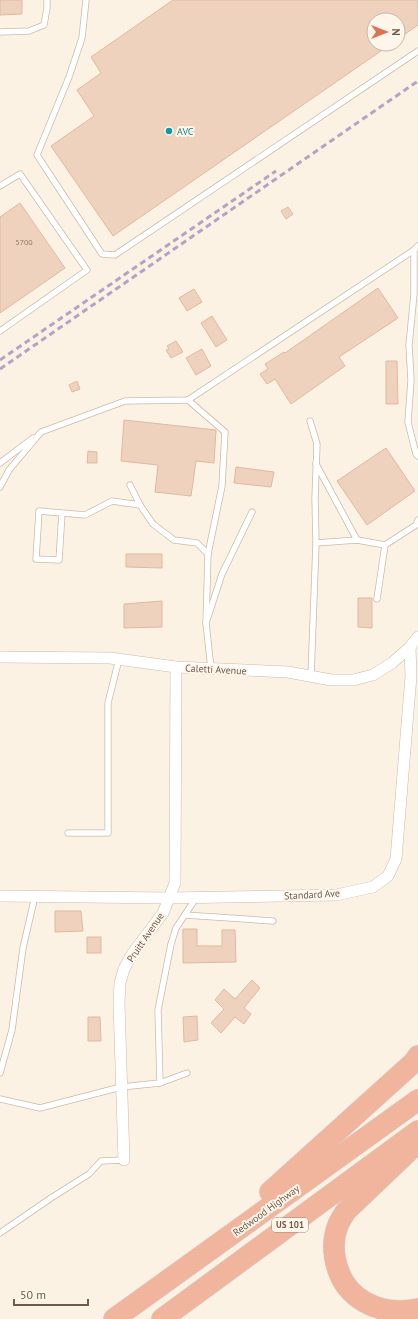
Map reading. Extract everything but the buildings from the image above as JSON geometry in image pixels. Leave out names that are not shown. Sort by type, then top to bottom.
[{"type":"highway","points":[[193,1262],[414,1062],[418,1056]]},
{"type":"highway","name":"Redwood Highway","points":[[114,1319],[418,1100]]},
{"type":"highway","name":"US 101","points":[[162,1319],[418,1131]]},
{"type":"highway","points":[[418,1143],[346,1211],[338,1224],[334,1238],[334,1253],[342,1279],[364,1302],[375,1307],[395,1312],[406,1312],[418,1309]]},
{"type":"street","name":"Caletti Avenue","points":[[0,657],[110,658],[176,667],[288,672],[331,680],[353,680],[373,675],[410,647],[418,637]]},
{"type":"street","name":"Standard Ave","points":[[0,896],[197,898],[336,895],[373,887],[388,876],[396,859],[411,676],[410,647]]},
{"type":"street","name":"Pruitt Avenue","points":[[124,1160],[118,1003],[120,983],[124,969],[132,954],[163,912],[175,883],[176,667]]},
{"type":"lane","points":[[0,32],[29,31],[44,25],[47,0]]},
{"type":"lane","points":[[86,0],[82,38],[69,77],[37,155],[102,254],[115,255],[418,52]]},
{"type":"lane","points":[[0,186],[20,174],[87,270],[0,331]]},
{"type":"lane","points":[[0,463],[41,432],[125,401],[188,400],[416,248]]},
{"type":"lane","points":[[416,248],[414,294],[409,345],[411,380],[408,422],[416,454],[418,456]]},
{"type":"lane","points":[[188,400],[225,432],[222,486],[208,554],[206,623],[211,669]]},
{"type":"lane","points":[[310,421],[317,444],[315,498],[316,543],[311,676]]},
{"type":"lane","points":[[0,487],[9,470],[41,432]]},
{"type":"lane","points":[[316,463],[357,540]]},
{"type":"lane","points":[[130,485],[140,505],[154,524],[174,540],[197,543],[208,554]]},
{"type":"lane","points":[[62,513],[59,560],[36,559],[39,511],[62,513],[85,515],[112,502],[140,505]]},
{"type":"lane","points":[[206,623],[222,574],[252,512]]},
{"type":"lane","points":[[316,543],[357,540],[385,545],[416,525],[418,520]]},
{"type":"lane","points":[[377,599],[385,545]]},
{"type":"lane","points":[[68,833],[108,833],[108,703],[119,659]]},
{"type":"lane","points":[[0,1074],[12,1030],[23,948],[35,896]]},
{"type":"lane","points":[[160,1083],[158,1010],[170,944],[176,928],[197,898]]},
{"type":"lane","points":[[185,915],[273,921]]},
{"type":"lane","points":[[0,1099],[40,1108],[122,1088],[160,1083],[187,1073]]},
{"type":"lane","points":[[0,1233],[89,1174],[101,1162],[124,1160]]},
{"type":"railway","points":[[0,369],[418,81]]},
{"type":"railway","points":[[0,360],[276,171]]},
{"type":"place","name":"AVC","points":[[169,131]]}]
